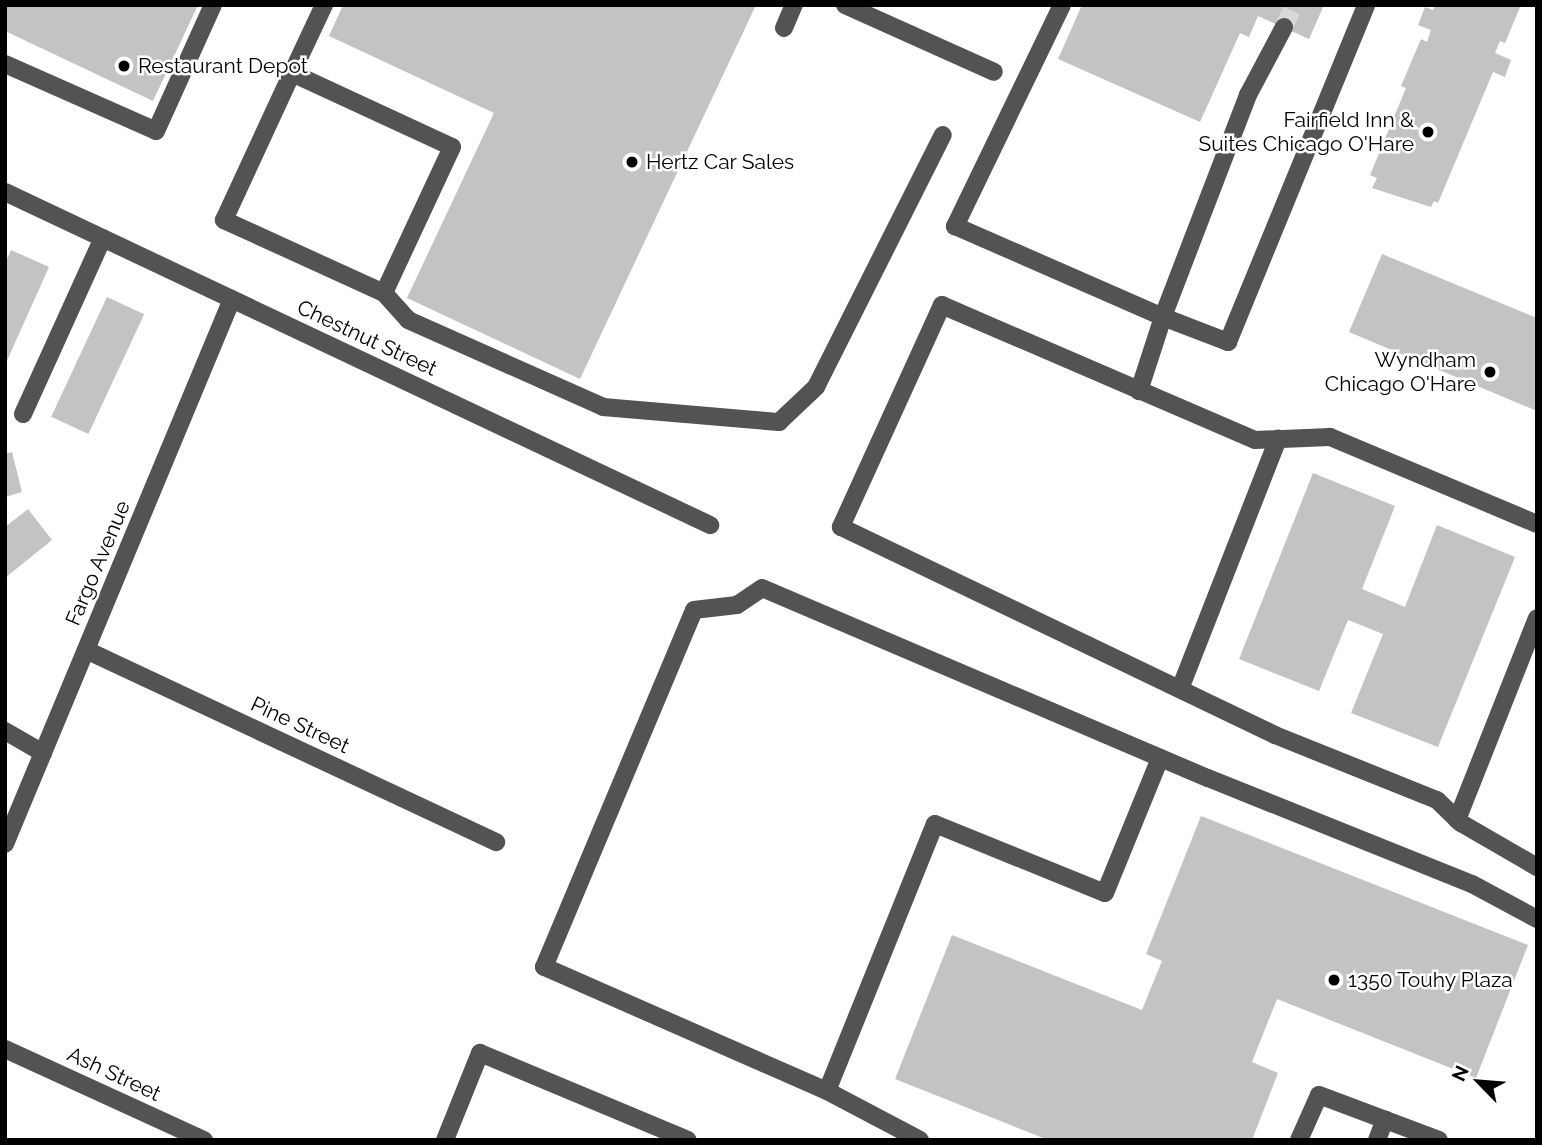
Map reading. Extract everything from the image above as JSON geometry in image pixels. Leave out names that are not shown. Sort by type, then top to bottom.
[{"type":"street","points":[[5,64],[156,131],[213,5]]},
{"type":"street","points":[[324,5],[225,220],[384,293],[408,320],[603,407],[779,422],[816,387],[943,135]]},
{"type":"street","points":[[784,28],[794,5]]},
{"type":"street","points":[[845,5],[994,72]]},
{"type":"street","points":[[1062,5],[956,226],[1163,317],[1228,342],[1366,5]]},
{"type":"street","points":[[1139,391],[1163,317],[1248,95],[1284,27]]},
{"type":"street","points":[[292,73],[452,147],[384,293]]},
{"type":"street","name":"Chestnut Street","points":[[5,192],[710,525]]},
{"type":"street","points":[[23,414],[103,238]]},
{"type":"street","name":"Fargo Avenue","points":[[5,844],[232,299]]},
{"type":"street","points":[[1537,524],[1330,437],[1255,440],[942,305],[841,527],[1275,735],[1437,800],[1457,820],[1537,867]]},
{"type":"street","points":[[1180,688],[1278,439]]},
{"type":"street","points":[[920,1140],[827,1091],[544,967],[694,610],[737,605],[762,588],[1160,758],[1472,884],[1537,919]]},
{"type":"street","points":[[1457,820],[1537,618]]},
{"type":"street","name":"Pine Street","points":[[86,650],[496,842]]},
{"type":"street","points":[[5,731],[43,753]]},
{"type":"street","points":[[827,1091],[935,824],[1105,892],[1160,758]]},
{"type":"street","name":"Ash Street","points":[[5,1049],[204,1140]]},
{"type":"street","points":[[445,1140],[480,1053],[688,1140]]},
{"type":"street","points":[[1299,1140],[1318,1095],[1439,1140]]},
{"type":"street","points":[[1377,1140],[1384,1119]]},
{"type":"building","name":"Restaurant Depot","points":[[5,5],[198,5],[153,101],[5,31]]},
{"type":"building","points":[[343,5],[756,5],[580,379],[407,298],[494,113],[329,36]]},
{"type":"building","points":[[1082,5],[1324,5],[1309,39],[1258,16],[1249,37],[1240,33],[1200,122],[1058,59]]},
{"type":"building","name":"Fairfield Inn & Suites Chicago O'Hare","points":[[1435,5],[1521,5],[1505,43],[1500,41],[1495,53],[1511,60],[1505,77],[1493,72],[1438,203],[1434,201],[1431,207],[1372,188],[1377,178],[1370,175],[1406,88],[1401,86],[1421,39],[1427,42],[1431,30],[1418,25],[1425,7],[1433,10]]},
{"type":"building","points":[[11,250],[49,267],[5,365],[5,263]]},
{"type":"building","name":"Wyndham Chicago O'Hare","points":[[1382,254],[1537,318],[1537,411],[1349,332]]},
{"type":"building","points":[[107,297],[144,314],[88,434],[51,417]]},
{"type":"building","points":[[12,452],[22,492],[5,497],[5,454]]},
{"type":"building","points":[[1313,473],[1395,506],[1362,589],[1405,607],[1437,525],[1515,557],[1438,747],[1351,713],[1383,634],[1348,620],[1319,691],[1239,659]]},
{"type":"building","points":[[28,509],[52,540],[5,578],[5,527]]},
{"type":"building","name":"1350 Touhy Plaza","points":[[1201,816],[1528,945],[1476,1078],[1277,999],[1252,1062],[1278,1073],[1252,1140],[1048,1140],[895,1079],[952,935],[1142,1010],[1162,961],[1146,954]]},
{"type":"tunnel","points":[[1284,27],[1294,5]]},
{"type":"place","name":"Restaurant Depot","points":[[124,66]]},
{"type":"place","name":"Fairfield Inn & Suites Chicago O'Hare","points":[[1428,132]]},
{"type":"place","name":"Hertz Car Sales","points":[[632,162]]},
{"type":"place","name":"Wyndham Chicago O'Hare","points":[[1490,372]]},
{"type":"place","name":"1350 Touhy Plaza","points":[[1334,980]]}]
